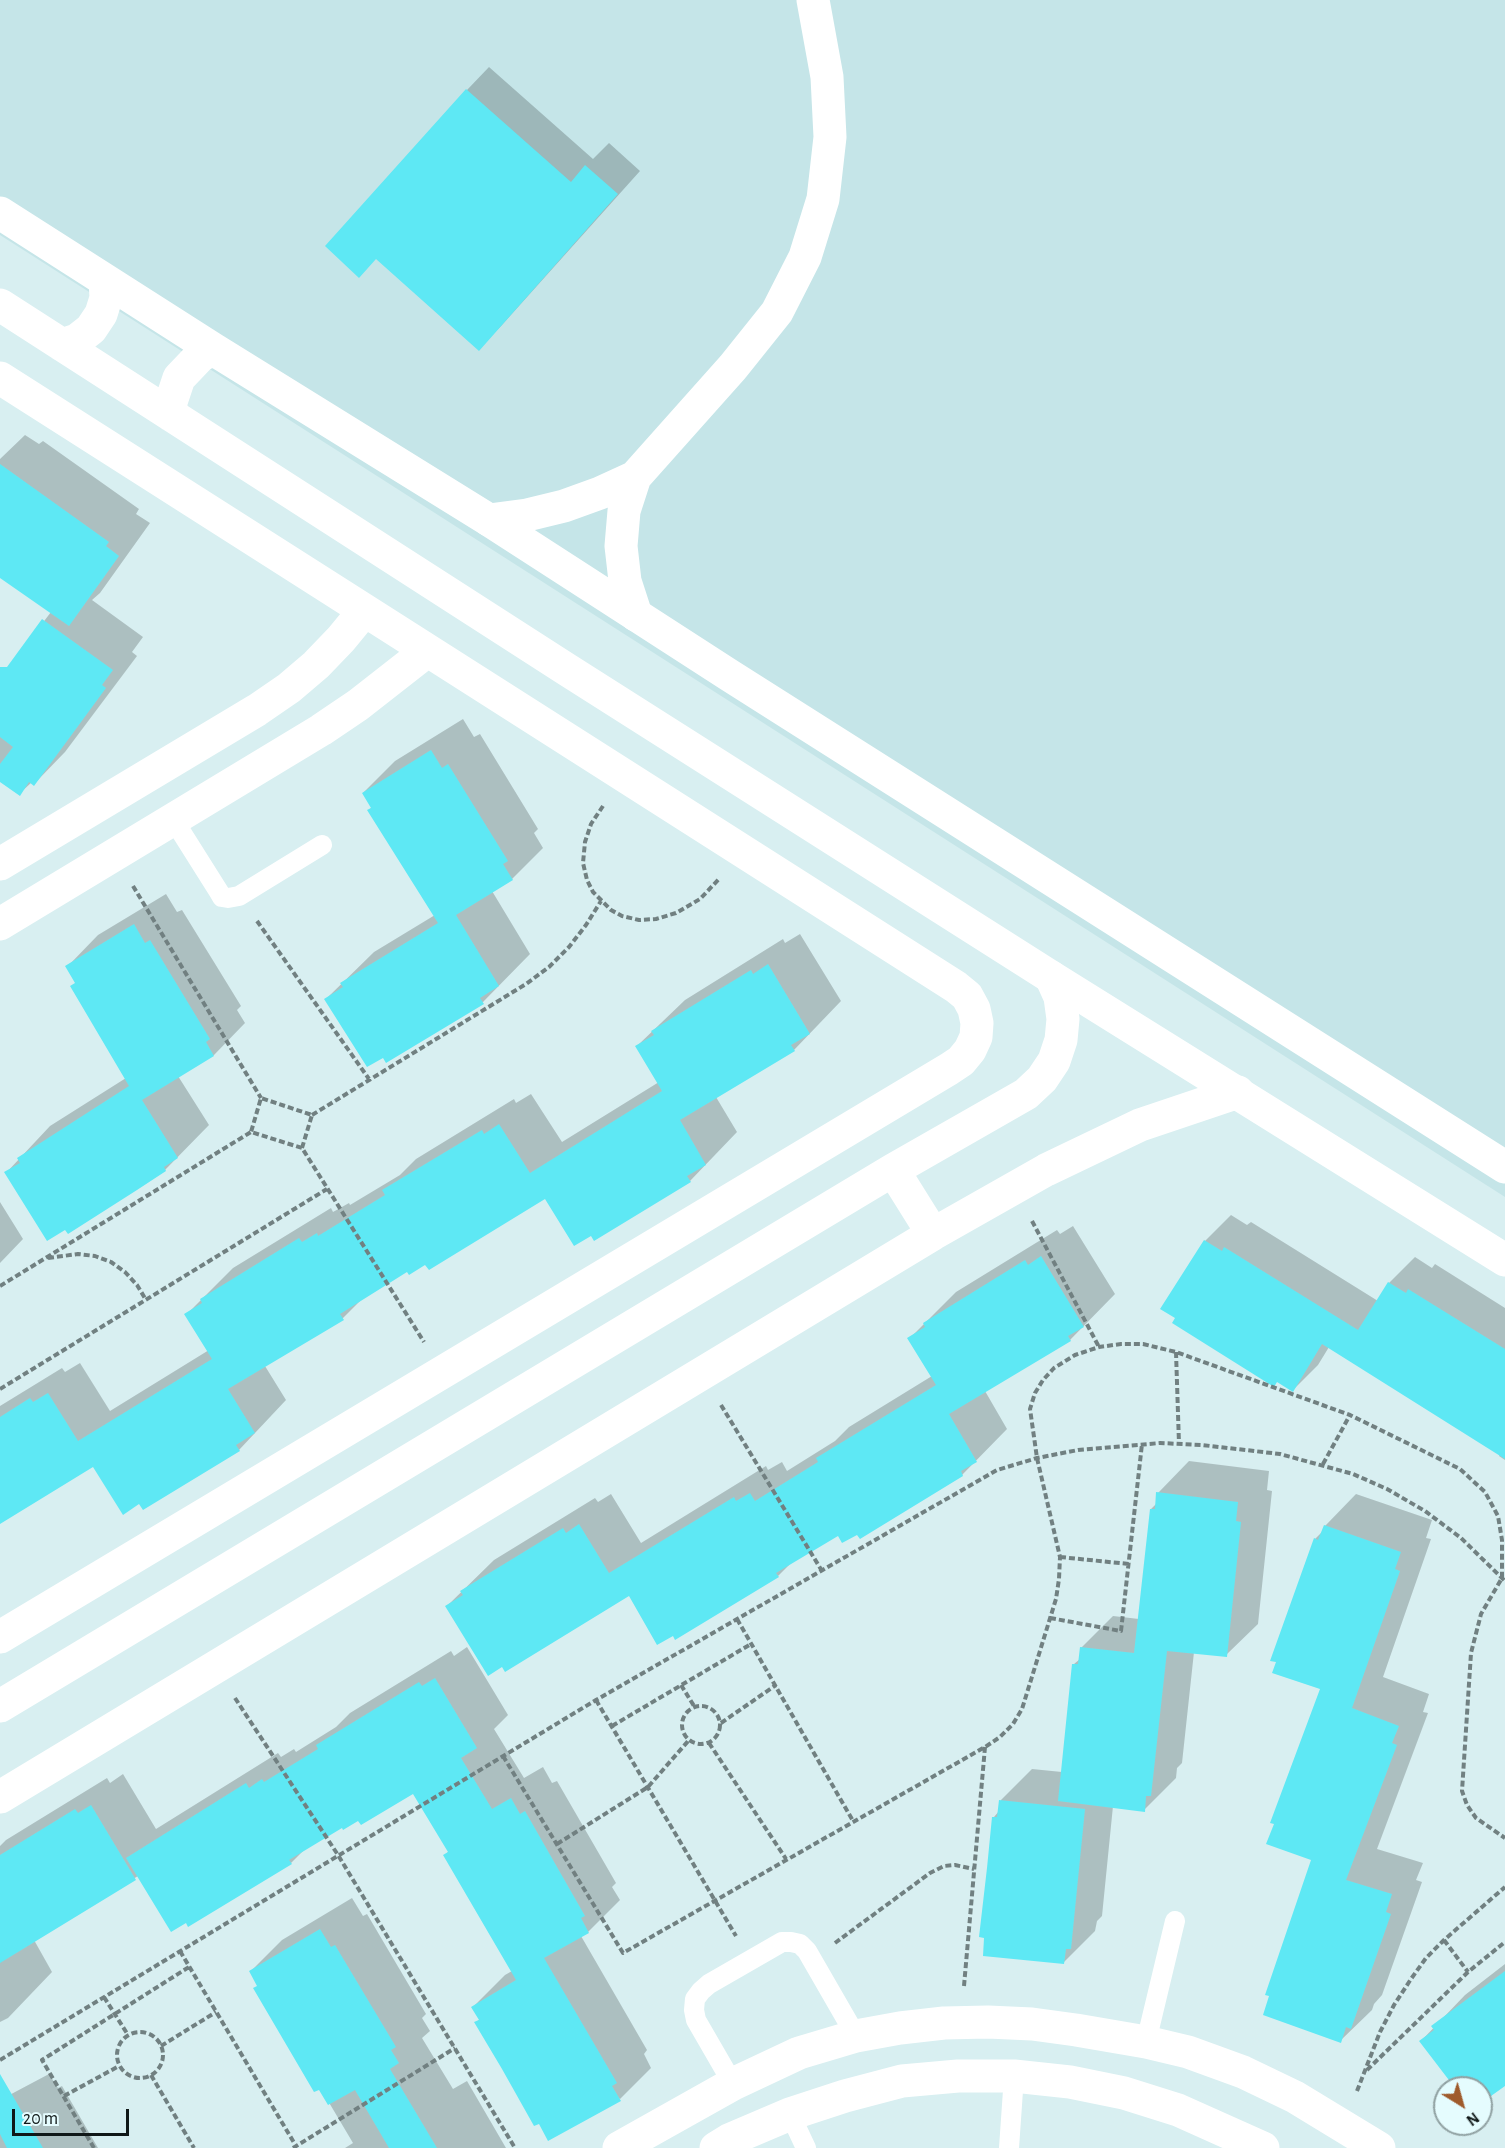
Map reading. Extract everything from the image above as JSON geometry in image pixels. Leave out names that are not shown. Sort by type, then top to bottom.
[{"type":"street","points":[[489,520],[527,515],[564,506],[635,477],[733,367],[777,312],[805,257],[822,199],[830,137],[828,76],[813,0]]},
{"type":"street","points":[[0,213],[213,349],[489,520],[1505,1167]]},
{"type":"street","points":[[62,345],[77,340],[91,329],[101,315],[106,298],[105,280]]},
{"type":"street","points":[[0,305],[1051,977],[1505,1260]]},
{"type":"street","points":[[171,416],[171,402],[179,378],[200,356],[213,349]]},
{"type":"street","points":[[0,378],[956,987],[967,996],[974,1009],[977,1023],[976,1037],[970,1050],[961,1061],[949,1069],[0,1637]]},
{"type":"street","points":[[635,477],[624,511],[621,546],[625,581],[636,615]]},
{"type":"street","points":[[0,864],[257,710],[289,688],[341,639],[364,610]]},
{"type":"street","points":[[0,924],[321,730],[358,705],[427,651]]},
{"type":"street","points":[[0,1706],[893,1170],[1026,1094],[1042,1079],[1054,1061],[1061,1040],[1063,1018],[1060,997],[1051,977]]},
{"type":"street","points":[[0,1797],[933,1234],[1092,1146],[1140,1125],[1238,1092]]},
{"type":"street","points":[[893,1170],[933,1234]]},
{"type":"street","points":[[619,2148],[733,2084],[800,2053],[856,2036],[900,2028],[961,2023],[1032,2024],[1146,2042],[1188,2052],[1243,2072],[1294,2097],[1379,2148]]},
{"type":"street","points":[[716,2148],[729,2140],[790,2114],[845,2096],[902,2081],[958,2076],[1014,2076],[1070,2082],[1124,2093],[1178,2110],[1263,2148]]},
{"type":"lane","points":[[172,819],[222,897],[234,899],[322,845]]},
{"type":"lane","points":[[1146,2042],[1175,1921]]},
{"type":"lane","points":[[733,2084],[696,2020],[695,2000],[700,1990],[709,1984],[782,1942],[800,1944],[812,1960],[856,2036]]},
{"type":"lane","points":[[1009,2148],[1014,2076]]},
{"type":"lane","points":[[790,2114],[806,2148]]},
{"type":"path","points":[[623,775],[591,824],[585,842],[583,863],[587,880],[601,901],[611,910],[622,916],[639,920],[657,919],[676,913],[700,899],[744,852]]},
{"type":"path","points":[[114,855],[261,1098],[312,1115]]},
{"type":"path","points":[[239,896],[369,1079]]},
{"type":"path","points":[[302,1148],[312,1115],[526,984],[549,967],[569,948],[601,901]]},
{"type":"path","points":[[0,1286],[251,1132],[261,1098]]},
{"type":"path","points":[[251,1132],[302,1148],[443,1372]]},
{"type":"path","points":[[1014,1188],[1099,1347]]},
{"type":"path","points":[[0,1389],[327,1189]]},
{"type":"path","points":[[45,1259],[78,1254],[95,1256],[111,1262],[131,1278],[146,1300]]},
{"type":"path","points":[[502,1756],[623,1953],[985,1747],[1013,1724],[1022,1709],[1059,1579],[1060,1557],[1037,1458],[1030,1409],[1035,1394],[1043,1380],[1054,1368],[1075,1355],[1099,1347],[1143,1344],[1176,1352],[1350,1415],[1460,1469],[1485,1492],[1498,1516],[1504,1580],[1482,1614],[1471,1653],[1462,1791],[1467,1805],[1476,1818],[1505,1838]]},
{"type":"path","points":[[1176,1352],[1179,1444]]},
{"type":"path","points":[[702,1374],[822,1570]]},
{"type":"path","points":[[1323,1464],[1350,1415]]},
{"type":"path","points":[[1050,1617],[1121,1631],[1142,1444]]},
{"type":"path","points":[[0,2060],[596,1700],[997,1470],[1037,1458],[1078,1450],[1142,1444],[1202,1444],[1281,1454],[1323,1464],[1387,1489],[1425,1512],[1461,1538],[1504,1580]]},
{"type":"path","points":[[1060,1557],[1129,1564]]},
{"type":"path","points":[[737,1619],[854,1821]]},
{"type":"path","points":[[612,1726],[751,1644]]},
{"type":"path","points":[[215,1667],[338,1855],[515,2148]]},
{"type":"path","points":[[681,1685],[694,1706]]},
{"type":"path","points":[[721,1723],[776,1685]]},
{"type":"path","points":[[596,1700],[750,1960]]},
{"type":"path","points":[[703,1705],[711,1708],[718,1715],[721,1723],[716,1738],[710,1743],[700,1745],[685,1737],[682,1729],[682,1720],[694,1706],[703,1705]]},
{"type":"path","points":[[557,1844],[648,1787],[689,1740]]},
{"type":"path","points":[[710,1743],[786,1859]]},
{"type":"path","points":[[961,2023],[985,1747]]},
{"type":"path","points":[[812,1960],[930,1873],[944,1866],[955,1865],[974,1869]]},
{"type":"path","points":[[1344,2126],[1380,2032],[1394,2005],[1426,1958],[1505,1887]]},
{"type":"path","points":[[1444,1940],[1468,1972]]},
{"type":"path","points":[[1365,2072],[1468,1972],[1505,1942]]},
{"type":"path","points":[[180,1951],[294,2147],[455,2048]]},
{"type":"path","points":[[94,2148],[42,2060],[189,1967]]},
{"type":"path","points":[[104,1997],[128,2035]]},
{"type":"path","points":[[161,2046],[216,2012]]},
{"type":"path","points":[[138,2032],[147,2033],[156,2038],[161,2046],[163,2057],[159,2068],[151,2075],[139,2078],[128,2075],[119,2066],[116,2054],[120,2043],[128,2035],[138,2032]]},
{"type":"path","points":[[64,2097],[119,2066]]},
{"type":"path","points":[[151,2075],[194,2148]]},
{"type":"shaded area","points":[[0,0],[1505,0],[1505,1197],[0,235]]},
{"type":"building","points":[[466,89],[571,182],[585,165],[618,194],[479,351],[376,259],[359,278],[325,246]]},
{"type":"building","points":[[0,464],[109,542],[106,546],[119,556],[69,626],[0,578]]},
{"type":"building","points":[[42,619],[113,670],[102,685],[106,688],[34,786],[29,782],[20,796],[0,782],[0,764],[13,747],[0,737],[0,667],[7,667]]},
{"type":"building","points":[[431,750],[442,768],[448,764],[508,861],[503,864],[513,880],[456,915],[499,986],[480,998],[484,1004],[386,1063],[383,1058],[367,1067],[324,999],[343,987],[340,983],[438,923],[367,810],[371,808],[362,793]]},
{"type":"building","points":[[134,924],[145,943],[150,940],[210,1039],[206,1042],[214,1056],[142,1100],[178,1158],[164,1167],[166,1171],[68,1234],[65,1230],[47,1241],[4,1172],[20,1163],[17,1158],[129,1086],[70,986],[75,983],[65,966]]},
{"type":"building","points":[[768,964],[810,1034],[791,1045],[795,1051],[680,1120],[706,1165],[687,1176],[691,1182],[594,1241],[591,1236],[574,1246],[545,1199],[429,1270],[425,1265],[409,1275],[407,1272],[340,1314],[344,1320],[228,1389],[255,1433],[236,1445],[240,1451],[143,1510],[139,1504],[123,1515],[93,1467],[0,1524],[0,1417],[30,1398],[33,1402],[48,1393],[78,1441],[212,1359],[184,1314],[202,1303],[200,1299],[299,1238],[302,1242],[317,1233],[318,1236],[385,1195],[382,1190],[482,1130],[484,1134],[499,1124],[530,1173],[662,1091],[635,1046],[654,1035],[651,1031],[751,970],[753,974]]},
{"type":"building","points":[[1204,1240],[1222,1251],[1224,1247],[1358,1330],[1388,1282],[1406,1293],[1408,1289],[1505,1349],[1505,1459],[1322,1344],[1293,1392],[1277,1382],[1274,1387],[1172,1323],[1175,1318],[1160,1309]]},
{"type":"building","points":[[1041,1256],[1084,1327],[1068,1336],[1071,1341],[949,1414],[977,1462],[961,1471],[963,1476],[860,1539],[857,1535],[842,1543],[838,1536],[776,1573],[779,1577],[675,1640],[673,1636],[657,1645],[629,1596],[505,1672],[502,1667],[488,1676],[445,1606],[463,1595],[460,1591],[563,1528],[566,1533],[579,1524],[609,1573],[734,1497],[736,1501],[750,1493],[755,1501],[818,1462],[816,1458],[936,1385],[907,1338],[925,1327],[923,1323],[1025,1260],[1028,1265]]},
{"type":"building","points":[[1156,1492],[1238,1502],[1236,1521],[1241,1522],[1227,1657],[1167,1651],[1151,1796],[1146,1796],[1145,1812],[1058,1801],[1072,1664],[1078,1664],[1080,1647],[1134,1653],[1150,1509],[1155,1509]]},
{"type":"building","points":[[1324,1525],[1401,1552],[1395,1569],[1400,1571],[1352,1708],[1399,1726],[1392,1743],[1397,1745],[1346,1880],[1392,1894],[1386,1912],[1391,1914],[1351,2029],[1346,2027],[1341,2043],[1263,2015],[1269,1996],[1265,1995],[1311,1860],[1266,1844],[1274,1824],[1270,1823],[1320,1689],[1272,1673],[1276,1662],[1270,1661],[1314,1538],[1318,1540]]},
{"type":"building","points":[[435,1678],[477,1748],[461,1758],[492,1809],[511,1798],[520,1814],[525,1811],[585,1916],[581,1918],[589,1933],[544,1958],[617,2083],[612,2086],[621,2101],[548,2141],[539,2124],[534,2126],[474,2022],[479,2020],[471,2007],[516,1980],[443,1855],[448,1852],[413,1794],[361,1825],[358,1821],[343,1830],[342,1828],[289,1860],[292,1864],[188,1927],[186,1923],[171,1932],[126,1858],[246,1783],[249,1788],[262,1779],[264,1782],[318,1749],[316,1745],[419,1682],[422,1686]]},
{"type":"building","points":[[999,1800],[1085,1809],[1071,1949],[1066,1949],[1064,1964],[983,1956],[984,1938],[979,1937],[992,1817],[997,1817]]},
{"type":"building","points":[[91,1805],[136,1880],[0,1963],[0,1855],[75,1809],[78,1813]]},
{"type":"building","points":[[320,1929],[331,1947],[335,1945],[396,2047],[391,2050],[399,2063],[390,2069],[437,2148],[389,2148],[355,2090],[328,2105],[319,2090],[314,2092],[253,1988],[257,1986],[249,1971]]},
{"type":"building","points":[[1505,1971],[1505,2086],[1493,2095],[1493,2076],[1446,2076],[1419,2041],[1434,2030],[1431,2026]]},
{"type":"building","points":[[0,2074],[43,2148],[7,2148],[0,2134]]}]
